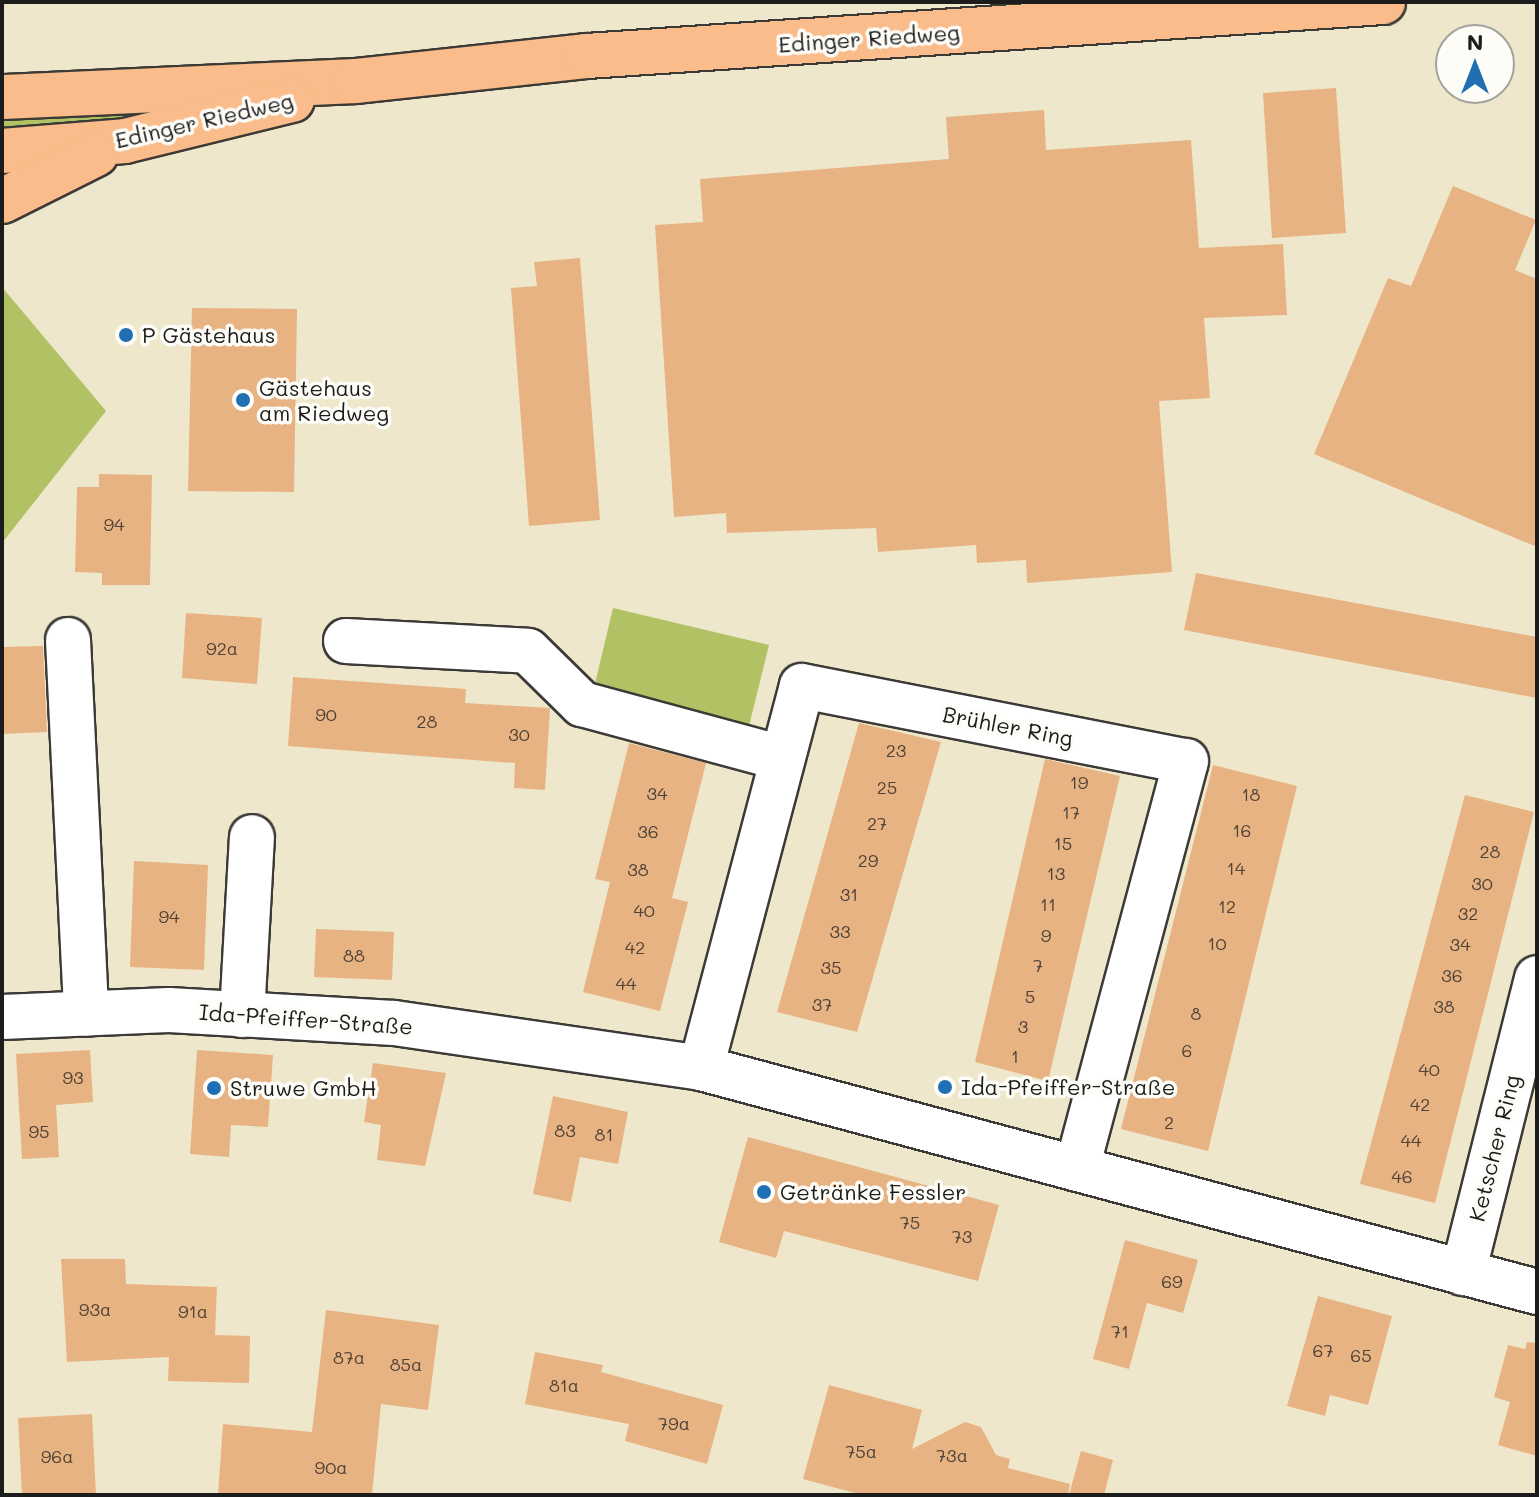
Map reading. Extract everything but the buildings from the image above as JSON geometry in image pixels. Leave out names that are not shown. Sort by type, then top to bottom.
[{"type":"main road","name":"Edinger Riedweg","points":[[2,97],[356,81],[587,56],[1383,2]]},
{"type":"main road","name":"Edinger Riedweg","points":[[2,151],[125,141],[356,81]]},
{"type":"main road","points":[[2,201],[125,141]]},
{"type":"street","points":[[68,640],[86,1014]]},
{"type":"street","points":[[346,641],[528,651],[582,704],[782,758]]},
{"type":"street","name":"Brühler Ring","points":[[701,1068],[802,686],[1186,761],[1077,1169]]},
{"type":"street","points":[[242,1015],[252,837]]},
{"type":"street","name":"Ketscher Ring","points":[[1463,1273],[1537,978]]},
{"type":"street","name":"Ida-Pfeiffer-Straße","points":[[2,1017],[242,1015],[394,1023],[701,1068],[1537,1292]]},
{"type":"green space","points":[[128,110],[133,118],[2,138],[2,119]]},
{"type":"green space","points":[[2,287],[106,411],[2,543]]},
{"type":"green space","points":[[613,608],[769,645],[749,726],[594,688]]},
{"type":"place","name":"P Gästehaus","points":[[126,335]]},
{"type":"place","name":"Gästehaus am Riedweg","points":[[243,400]]},
{"type":"place","name":"Ida-Pfeiffer-Straße","points":[[945,1087]]},
{"type":"place","name":"Struwe GmbH","points":[[214,1088]]},
{"type":"place","name":"Getränke Fessler","points":[[764,1192]]}]
